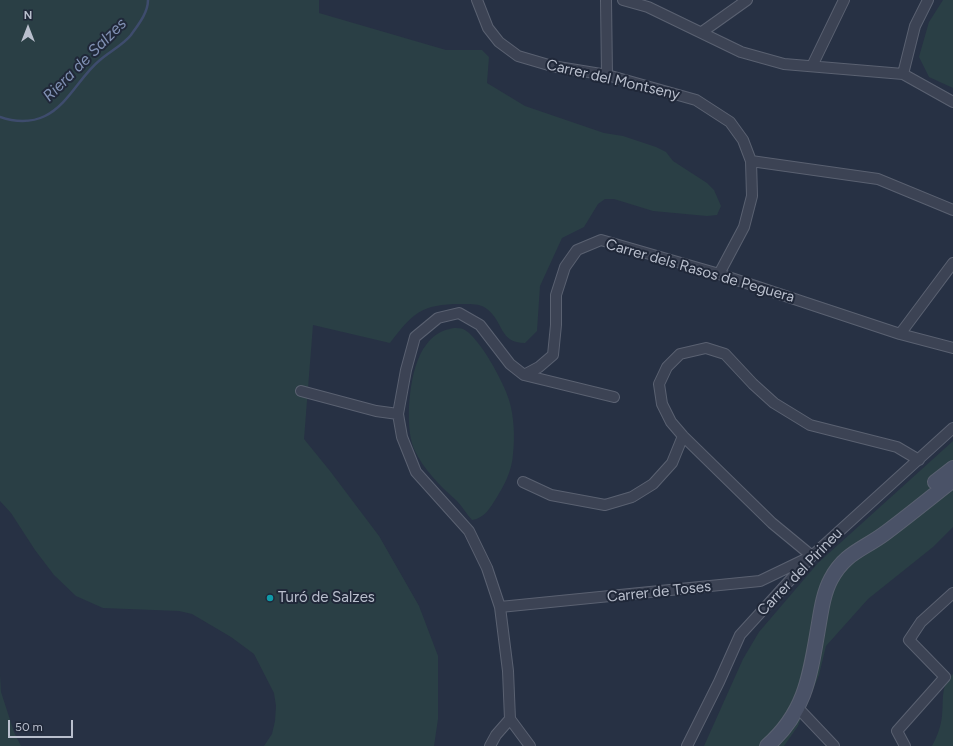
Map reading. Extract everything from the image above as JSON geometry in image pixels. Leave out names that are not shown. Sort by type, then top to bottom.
[{"type":"main road","points":[[767,746],[786,727],[798,708],[809,677],[826,593],[831,579],[840,566],[869,537],[953,468]]},
{"type":"main road","points":[[854,552],[882,535],[953,480]]},
{"type":"street","name":"Carrer del Montseny","points":[[477,0],[488,28],[499,42],[518,56],[552,66],[607,75],[696,100],[730,122],[743,140],[751,161],[752,196],[750,209],[744,227],[720,274]]},
{"type":"street","points":[[606,0],[607,75]]},
{"type":"street","points":[[623,0],[648,8],[702,32],[740,52],[784,64],[903,74],[953,102]]},
{"type":"street","points":[[702,32],[747,0]]},
{"type":"street","points":[[812,66],[844,0]]},
{"type":"street","points":[[903,74],[915,26],[928,0]]},
{"type":"street","points":[[751,161],[878,179],[953,210]]},
{"type":"street","name":"Carrer dels Rasos de Peguera","points":[[524,376],[539,367],[553,355],[556,325],[556,295],[566,267],[577,250],[601,240],[720,274],[900,334],[953,348]]},
{"type":"street","points":[[900,334],[953,263]]},
{"type":"street","points":[[530,746],[510,720],[508,671],[500,607],[487,568],[469,531],[416,472],[402,437],[398,414],[406,370],[415,337],[438,318],[459,313],[480,325],[510,364],[524,376],[614,397]]},
{"type":"street","points":[[812,556],[772,523],[683,436],[671,422],[662,404],[659,384],[667,367],[680,354],[706,348],[725,354],[753,384],[774,403],[810,425],[897,447],[919,460]]},
{"type":"street","points":[[301,391],[376,411],[398,414]]},
{"type":"street","name":"Carrer del Pirineu","points":[[687,746],[719,682],[740,635],[812,556],[953,428]]},
{"type":"street","points":[[523,482],[551,495],[605,505],[632,498],[653,484],[672,463],[683,436]]},
{"type":"street","name":"Carrer de Toses","points":[[500,607],[760,581],[812,556]]},
{"type":"street","points":[[905,746],[897,731],[945,677],[909,640],[921,622],[953,593]]},
{"type":"street","points":[[798,708],[834,746]]},
{"type":"street","points":[[490,746],[496,735],[510,720]]},
{"type":"green space","points":[[0,0],[319,0],[319,13],[446,50],[482,50],[489,57],[487,83],[525,106],[604,133],[623,136],[656,147],[666,152],[673,161],[707,183],[714,190],[721,206],[717,215],[707,216],[653,211],[614,199],[605,199],[598,204],[584,227],[562,238],[540,286],[537,331],[525,343],[510,340],[487,309],[474,304],[447,304],[427,308],[412,317],[390,343],[313,325],[304,439],[379,536],[419,606],[438,656],[438,719],[434,746],[264,746],[272,734],[276,706],[274,693],[254,654],[231,637],[192,614],[179,611],[103,608],[76,596],[54,575],[35,550],[11,513],[0,501]]},
{"type":"green space","points":[[943,0],[953,0],[953,88],[929,77],[919,57],[929,22]]},
{"type":"green space","points":[[454,328],[462,329],[469,333],[483,350],[506,392],[511,406],[513,420],[513,454],[508,477],[487,512],[477,519],[472,520],[459,503],[428,471],[418,457],[411,439],[409,426],[412,381],[420,355],[429,341],[435,336],[446,330]]},
{"type":"green space","points":[[953,441],[953,527],[933,547],[868,599],[826,646],[819,675],[798,726],[784,746],[704,746],[743,659],[759,632],[818,563]]},
{"type":"green space","points":[[0,674],[1,692],[14,732],[21,746],[0,746]]},
{"type":"green space","points":[[953,674],[953,746],[932,746],[941,724],[944,688]]},
{"type":"waterway","name":"Riera de Salzes","points":[[0,117],[17,121],[28,121],[40,118],[53,111],[67,98],[93,67],[131,35],[146,10],[148,0]]},
{"type":"place","name":"Turó de Salzes","points":[[270,598]]}]
